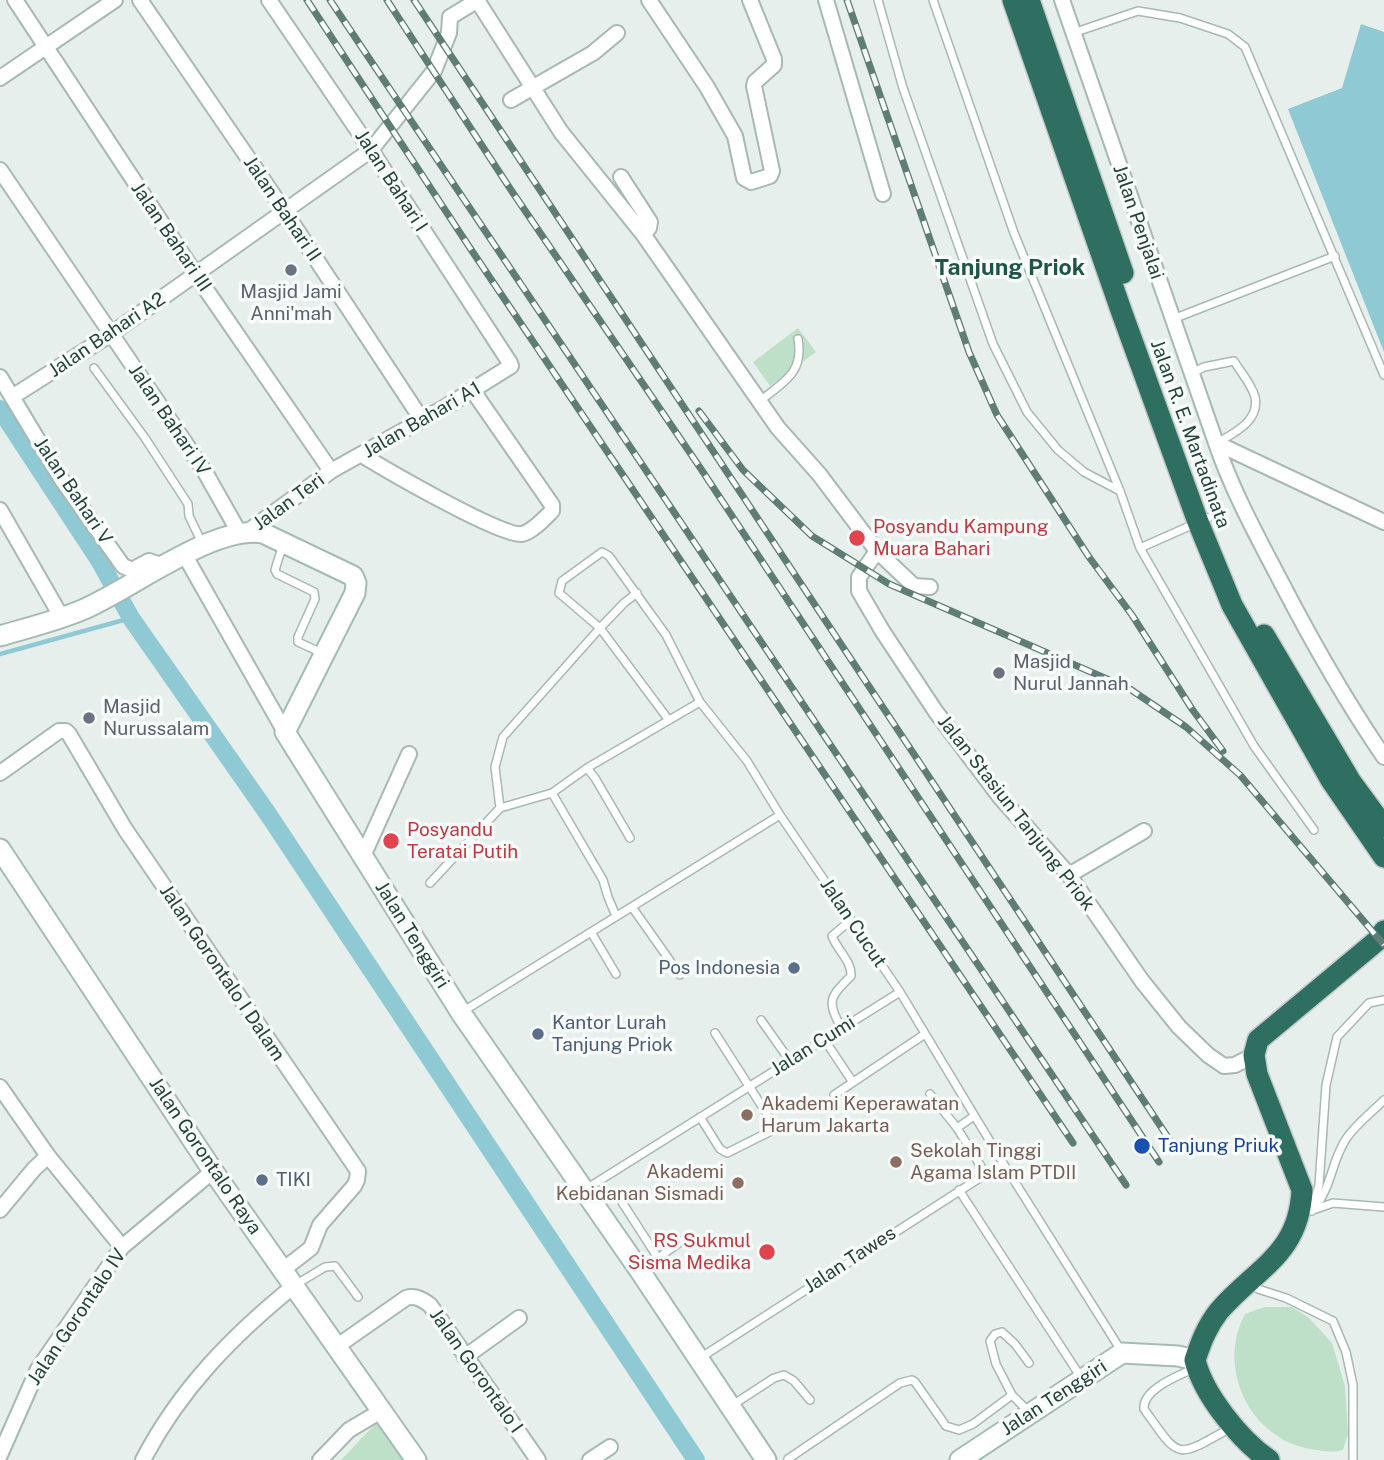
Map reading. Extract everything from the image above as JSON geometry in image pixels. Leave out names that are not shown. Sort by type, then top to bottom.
[{"type":"highway","name":"Jalan R. E. Martadinata","points":[[1013,0],[1108,274],[1204,520],[1253,616],[1351,782],[1384,827]]},
{"type":"highway","name":"Jalan R. E. Martadinata","points":[[1029,0],[1168,403],[1232,605],[1331,780],[1384,856]]},
{"type":"highway","points":[[1262,1458],[1233,1426],[1212,1396],[1196,1363],[1205,1331],[1220,1311],[1291,1239],[1301,1207],[1303,1190],[1257,1074],[1254,1055],[1258,1040],[1361,955],[1384,931]]},
{"type":"street","name":"Jalan Bahari III","points":[[15,0],[196,275],[331,471]]},
{"type":"street","points":[[0,78],[115,0]]},
{"type":"street","name":"Jalan Bahari II","points":[[140,0],[285,212],[422,420]]},
{"type":"street","name":"Jalan Bahari I","points":[[270,0],[511,365]]},
{"type":"street","points":[[477,0],[568,141],[643,234],[778,428],[819,474],[877,551],[914,586],[930,587]]},
{"type":"street","name":"Jalan Bahari A2","points":[[12,397],[111,334],[371,150],[434,71],[449,33],[450,17],[477,0]]},
{"type":"street","points":[[649,0],[707,87],[735,135],[744,178],[751,182],[770,176],[772,170],[754,86],[774,65],[774,59],[750,0]]},
{"type":"street","points":[[826,0],[883,194]]},
{"type":"street","name":"Jalan Penjalai","points":[[1062,0],[1216,443],[1251,527],[1351,709],[1384,757]]},
{"type":"street","points":[[511,100],[593,52],[617,33]]},
{"type":"street","name":"Jalan Bahari IV","points":[[0,170],[244,533]]},
{"type":"street","points":[[621,177],[650,222],[649,228],[643,234]]},
{"type":"street","name":"Jalan Bahari A1","points":[[331,471],[473,391],[511,365]]},
{"type":"street","name":"Jalan Bahari V","points":[[0,377],[62,480],[123,566],[132,570],[149,561],[158,569]]},
{"type":"street","points":[[362,454],[479,519],[516,534],[523,533],[547,516],[552,511],[552,505],[473,391]]},
{"type":"street","points":[[1216,443],[1384,523]]},
{"type":"street","name":"Jalan Teri","points":[[244,533],[331,471]]},
{"type":"street","points":[[0,510],[62,618]]},
{"type":"street","points":[[0,636],[84,609],[204,545],[244,533],[263,533],[353,576],[356,583],[355,593],[285,732]]},
{"type":"street","name":"Jalan Stasiun Tanjung Priok","points":[[877,551],[859,578],[859,591],[936,712],[1000,797],[1069,875],[1142,981],[1179,1027],[1208,1055],[1224,1066],[1235,1065],[1254,1055]]},
{"type":"street","points":[[184,554],[285,732]]},
{"type":"street","name":"Jalan Gorontalo I Dalam","points":[[0,773],[60,732],[66,731],[69,734],[125,829],[358,1171],[358,1180],[323,1220],[311,1248],[289,1277]]},
{"type":"street","name":"Jalan Tenggiri","points":[[285,732],[461,1013],[640,1271],[730,1407],[755,1435],[766,1460]]},
{"type":"street","points":[[363,856],[409,754]]},
{"type":"street","points":[[1069,875],[1144,831]]},
{"type":"street","name":"Jalan Gorontalo Raya","points":[[0,849],[213,1171],[416,1460]]},
{"type":"street","points":[[0,1087],[48,1156],[122,1247]]},
{"type":"street","points":[[0,1210],[48,1156]]},
{"type":"street","name":"Jalan Gorontalo IV","points":[[0,1455],[38,1370],[122,1247],[213,1171]]},
{"type":"street","points":[[143,1460],[181,1398],[214,1357],[264,1309],[289,1277]]},
{"type":"street","name":"Jalan Gorontalo I","points":[[336,1347],[412,1296],[430,1305],[538,1460]]},
{"type":"street","points":[[465,1357],[519,1318]]},
{"type":"street","name":"Jalan Tenggiri","points":[[960,1460],[1122,1353],[1178,1356],[1196,1363]]},
{"type":"street","points":[[320,1460],[349,1430],[381,1411]]},
{"type":"street","points":[[590,1460],[610,1447]]},
{"type":"lane","points":[[878,0],[903,88],[993,344],[1027,412],[1058,450],[1084,472],[1120,491]]},
{"type":"lane","points":[[933,0],[1014,233],[1120,491],[1140,548],[1254,746],[1314,830]]},
{"type":"lane","points":[[1072,33],[1138,11],[1180,18],[1228,34],[1245,47],[1384,375]]},
{"type":"lane","points":[[1172,319],[1335,256]]},
{"type":"lane","points":[[759,402],[794,374],[800,354],[798,340]]},
{"type":"lane","points":[[1191,373],[1204,367],[1234,362],[1255,396],[1253,414],[1243,427],[1216,443]]},
{"type":"lane","points":[[94,368],[145,438],[188,504],[190,516],[204,545]]},
{"type":"lane","points":[[1140,548],[1204,520]]},
{"type":"lane","points":[[283,544],[275,570],[277,574],[314,592],[315,599],[298,637],[299,642],[324,654]]},
{"type":"lane","name":"Jalan Cucut","points":[[600,628],[559,593],[562,581],[602,552],[609,556],[666,635],[700,702],[747,761],[780,815],[900,992],[1122,1353]]},
{"type":"lane","points":[[500,808],[495,766],[503,737],[600,628],[637,593]]},
{"type":"lane","points":[[600,628],[668,719]]},
{"type":"lane","points":[[430,883],[500,808],[552,793],[587,768],[700,702]]},
{"type":"lane","points":[[587,768],[630,838]]},
{"type":"lane","points":[[552,793],[603,880],[617,915]]},
{"type":"lane","points":[[461,1013],[780,815]]},
{"type":"lane","points":[[632,906],[680,975]]},
{"type":"lane","points":[[841,1028],[830,1002],[832,995],[851,976],[852,968],[832,936],[851,920]]},
{"type":"lane","points":[[591,932],[616,974]]},
{"type":"lane","name":"Jalan Cumi","points":[[584,1190],[900,992]]},
{"type":"lane","points":[[1312,1211],[1319,1185],[1326,1085],[1337,1037],[1369,1003],[1384,1000]]},
{"type":"lane","points":[[761,1020],[790,1061]]},
{"type":"lane","points":[[700,1117],[720,1149],[727,1153],[771,1131],[772,1122],[715,1033]]},
{"type":"lane","points":[[834,1095],[925,1034]]},
{"type":"lane","points":[[824,1040],[852,1081]]},
{"type":"lane","points":[[930,1094],[957,1128],[985,1173]]},
{"type":"lane","points":[[1291,1239],[1328,1189],[1346,1138],[1384,1100]]},
{"type":"lane","points":[[957,1128],[974,1116]]},
{"type":"lane","name":"Jalan Tawes","points":[[698,1359],[1003,1163]]},
{"type":"lane","points":[[959,1190],[1082,1379]]},
{"type":"lane","points":[[620,1199],[657,1258]]},
{"type":"lane","points":[[1312,1211],[1333,1203],[1384,1207]]},
{"type":"lane","points":[[640,1271],[689,1236]]},
{"type":"lane","points":[[289,1277],[335,1266],[358,1297]]},
{"type":"lane","points":[[1249,1282],[1258,1289],[1286,1298],[1333,1321],[1346,1352],[1353,1385],[1353,1460]]},
{"type":"lane","points":[[1029,1363],[1002,1332],[995,1334],[990,1341],[996,1364],[1012,1395],[1031,1413]]},
{"type":"lane","points":[[1196,1363],[1164,1382],[1145,1400],[1144,1409],[1175,1451],[1182,1453],[1203,1446],[1233,1426]]},
{"type":"lane","points":[[730,1407],[774,1378],[785,1375],[794,1381],[810,1400]]},
{"type":"lane","points":[[788,1459],[900,1383],[907,1381],[915,1382],[946,1426],[959,1430],[973,1424],[1012,1395]]},
{"type":"green space","points":[[798,328],[816,352],[770,386],[753,362]]},
{"type":"green space","points":[[1264,1307],[1292,1307],[1309,1318],[1332,1343],[1345,1386],[1348,1434],[1343,1450],[1323,1451],[1289,1443],[1271,1431],[1256,1416],[1244,1398],[1237,1378],[1234,1356],[1237,1335],[1245,1314]]},
{"type":"green space","points":[[377,1422],[404,1460],[341,1460]]},
{"type":"water","points":[[1361,24],[1384,32],[1384,352],[1288,109],[1342,88]]},
{"type":"waterway","points":[[0,409],[99,560],[131,618],[268,814],[696,1460]]},
{"type":"waterway","points":[[0,654],[131,618]]},
{"type":"railway","points":[[307,0],[470,248],[1073,1143]]},
{"type":"railway","points":[[330,0],[1126,1185]]},
{"type":"railway","points":[[387,0],[1159,1162]]},
{"type":"railway","points":[[414,0],[1177,1151]]},
{"type":"railway","points":[[847,0],[969,352],[997,415],[1089,557],[1132,615],[1192,709],[1223,751]]},
{"type":"railway","points":[[699,411],[743,470],[812,536],[889,584],[1130,689],[1186,727],[1240,775],[1384,945]]},
{"type":"place","name":"Masjid Jami Anni'mah","points":[[291,270]]},
{"type":"place","name":"Posyandu Kampung Muara Bahari","points":[[857,538]]},
{"type":"place","name":"Masjid Nurul Jannah","points":[[999,673]]},
{"type":"place","name":"Masjid Nurussalam","points":[[89,718]]},
{"type":"place","name":"Posyandu Teratai Putih","points":[[391,841]]},
{"type":"place","name":"Pos Indonesia","points":[[794,968]]},
{"type":"place","name":"Kantor Lurah Tanjung Priok","points":[[538,1034]]},
{"type":"place","name":"Akademi Keperawatan Harum Jakarta","points":[[747,1115]]},
{"type":"place","name":"Tanjung Priuk","points":[[1142,1146]]},
{"type":"place","name":"Sekolah Tinggi Agama Islam PTDII","points":[[896,1162]]},
{"type":"place","name":"TIKI","points":[[262,1180]]},
{"type":"place","name":"Akademi Kebidanan Sismadi","points":[[738,1183]]},
{"type":"place","name":"RS Sukmul Sisma Medika","points":[[767,1252]]},
{"type":"district","name":"Tanjung Priok","points":[[1010,268]]}]
